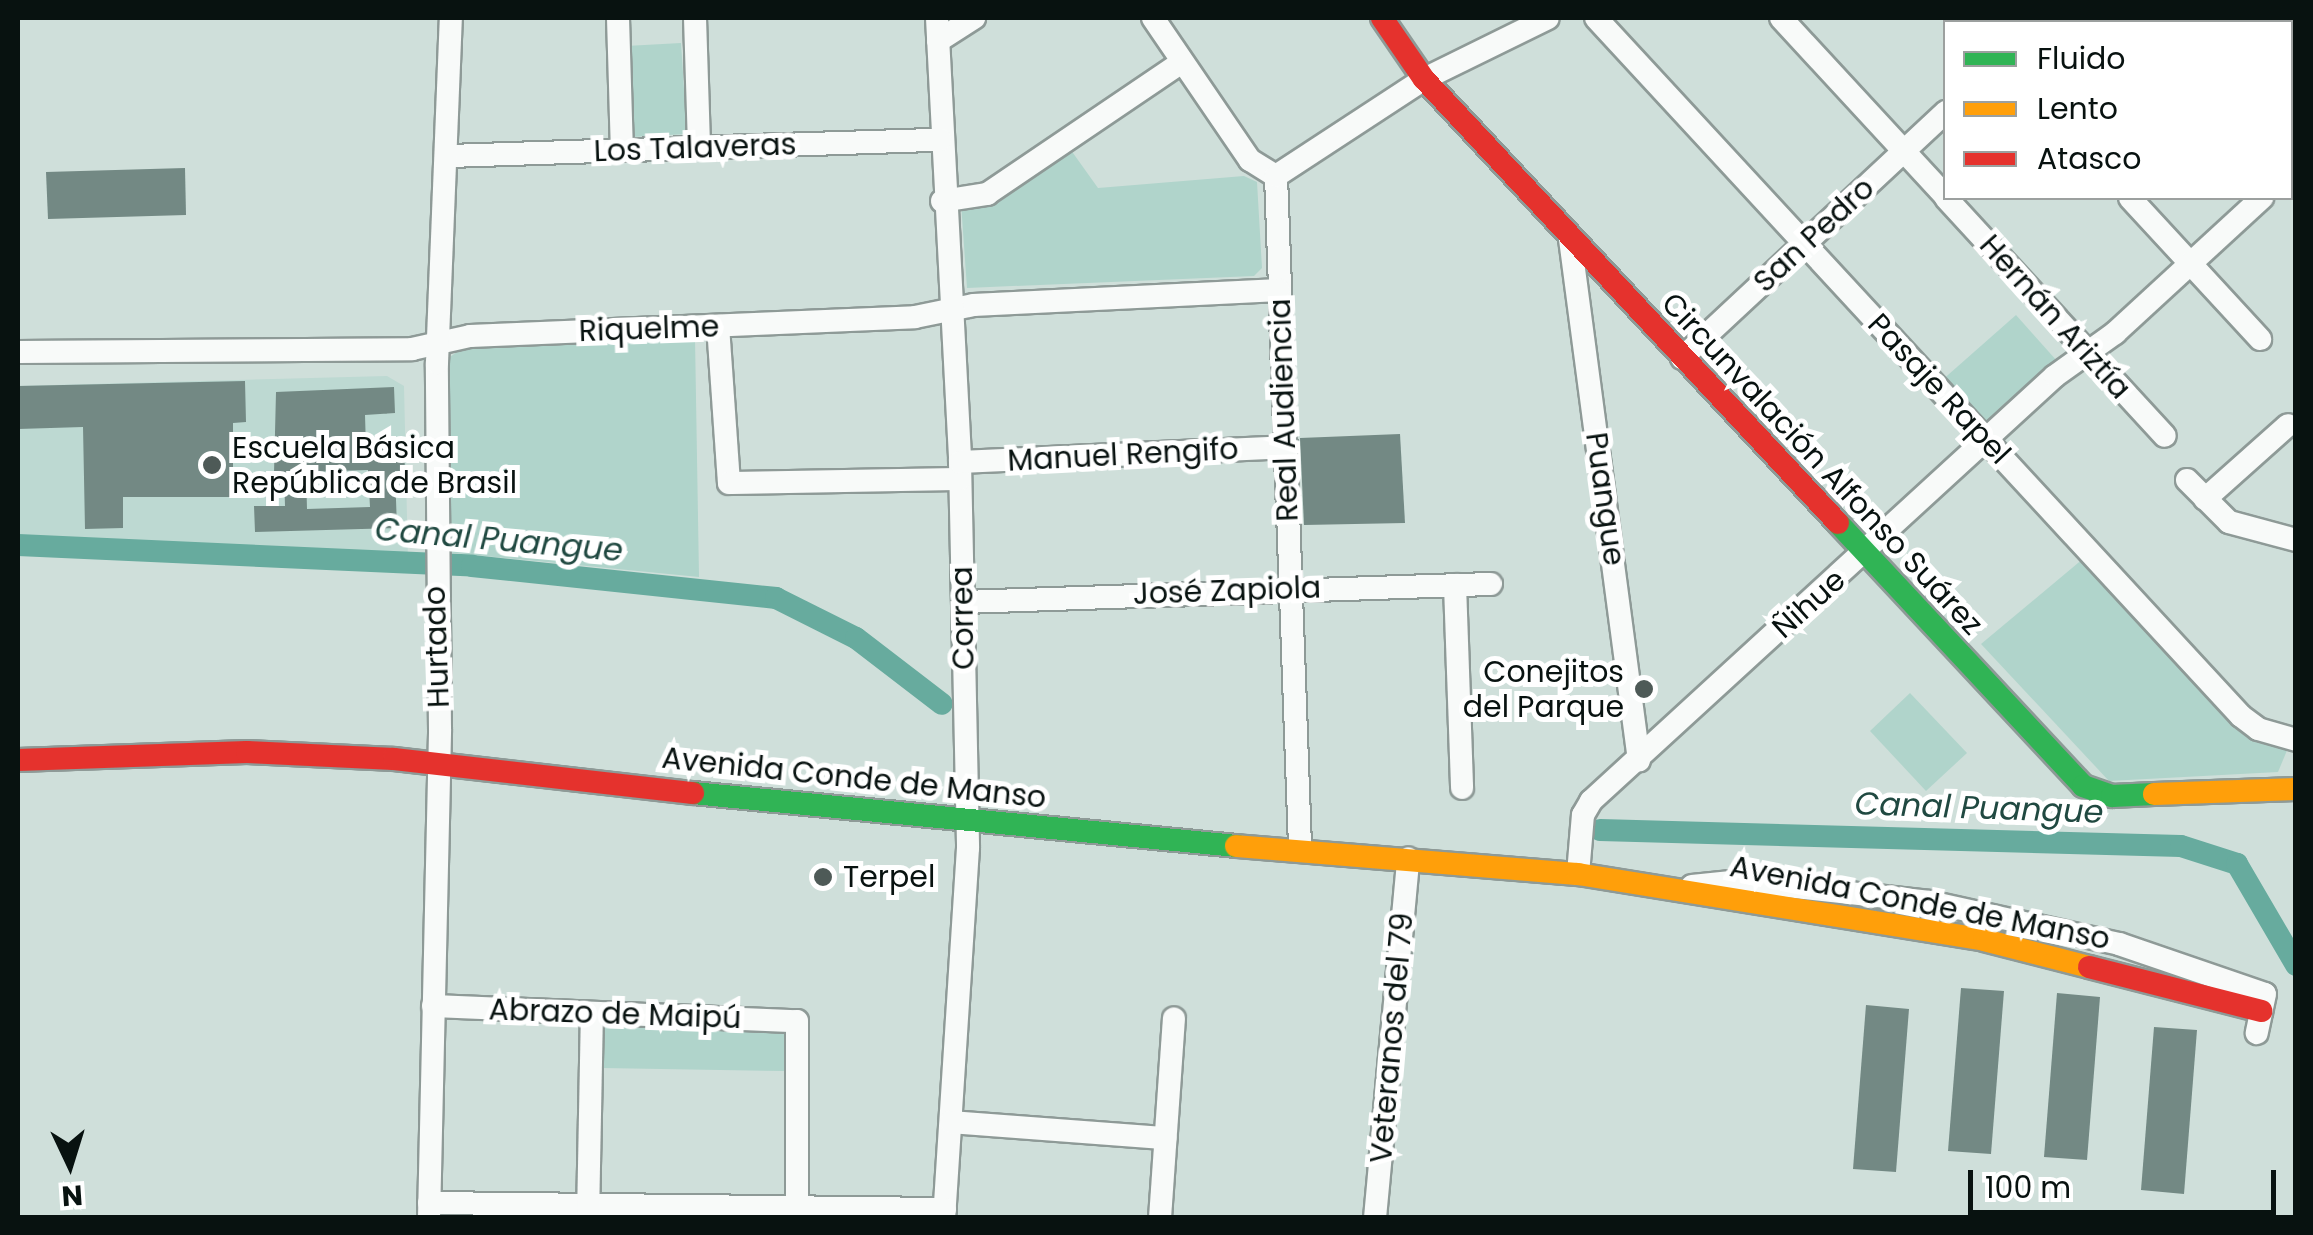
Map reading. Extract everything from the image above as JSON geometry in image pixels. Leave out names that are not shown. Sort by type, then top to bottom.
[{"type":"street","name":"Hurtado","points":[[429,1210],[438,762],[437,342],[449,156],[450,18]]},
{"type":"street","points":[[618,18],[622,150]]},
{"type":"street","points":[[696,18],[698,147]]},
{"type":"street","points":[[938,29],[974,18]]},
{"type":"street","points":[[1153,18],[1250,160],[1276,176],[1424,78],[1543,20]]},
{"type":"street","name":"Circunvalación Alfonso Suárez","points":[[1382,18],[1424,78],[1570,238],[1864,554],[2093,792],[2296,789]]},
{"type":"street","name":"Pasaje Rapel","points":[[1596,18],[2246,722],[2296,740]]},
{"type":"street","name":"Hernán Ariztía","points":[[1781,18],[1943,194]]},
{"type":"street","name":"Correa","points":[[938,29],[942,200],[960,471],[964,602],[965,823],[944,1213]]},
{"type":"street","points":[[942,200],[987,194],[1182,62]]},
{"type":"street","name":"San Pedro","points":[[1682,358],[1943,115]]},
{"type":"street","name":"Los Talaveras","points":[[449,156],[941,140]]},
{"type":"street","name":"Real Audiencia","points":[[1276,176],[1300,848]]},
{"type":"street","name":"Hernán Ariztía","points":[[1949,200],[2165,436]]},
{"type":"street","points":[[2132,200],[2260,339]]},
{"type":"street","name":"Ñihue","points":[[1578,874],[1583,815],[1987,440],[2260,200]]},
{"type":"street","name":"Puangue","points":[[1570,238],[1640,760]]},
{"type":"street","name":"Riquelme","points":[[18,352],[412,349],[437,342],[948,312],[974,305],[1279,290]]},
{"type":"street","name":"Manuel Rengifo","points":[[718,326],[730,483],[960,471],[1285,446]]},
{"type":"street","points":[[2205,499],[2288,425]]},
{"type":"street","points":[[2187,480],[2235,525],[2296,540]]},
{"type":"street","name":"José Zapiola","points":[[964,602],[1491,584]]},
{"type":"street","points":[[1455,585],[1462,788]]},
{"type":"street","name":"Avenida Conde de Manso","points":[[18,760],[247,752],[438,762],[965,823],[1578,874],[1683,887],[1984,940],[2261,1013]]},
{"type":"street","name":"Veteranos del 79","points":[[1376,1218],[1408,859]]},
{"type":"street","name":"Abrazo de Maipú","points":[[432,1006],[797,1021],[797,1208]]},
{"type":"street","points":[[588,1211],[592,1013]]},
{"type":"street","points":[[1160,1218],[1174,1018]]},
{"type":"street","points":[[950,1122],[1166,1138]]},
{"type":"street","points":[[429,1210],[797,1208],[944,1213]]},
{"type":"shaded area","points":[[681,43],[687,134],[632,137],[626,46]]},
{"type":"shaded area","points":[[1068,146],[1098,188],[1244,176],[1257,182],[1262,268],[1254,276],[967,288],[961,203]]},
{"type":"shaded area","points":[[2016,315],[2057,361],[1981,428],[1940,382]]},
{"type":"shaded area","points":[[695,338],[699,577],[445,552],[446,360],[462,348]]},
{"type":"shaded area","name":"Escuela Básica República de Brasil","points":[[387,376],[404,386],[408,561],[18,543],[18,386]]},
{"type":"shaded area","points":[[2084,558],[2288,748],[2278,772],[2109,781],[1981,644]]},
{"type":"shaded area","points":[[1910,693],[1967,753],[1926,791],[1870,731]]},
{"type":"shaded area","points":[[604,1023],[784,1026],[784,1071],[602,1068]]},
{"type":"building","points":[[185,168],[186,215],[48,219],[46,172]]},
{"type":"building","points":[[245,381],[246,422],[233,423],[233,497],[123,497],[123,528],[85,529],[83,427],[18,429],[18,386]]},
{"type":"building","points":[[394,387],[395,413],[365,415],[366,448],[404,446],[405,471],[395,471],[397,528],[255,532],[254,506],[285,506],[284,472],[274,473],[276,392]],"holes":[[[368,470],[370,507],[307,509],[306,472]]]},
{"type":"building","points":[[1400,434],[1405,523],[1304,525],[1300,438]]},
{"type":"building","points":[[1961,988],[2004,991],[1991,1154],[1948,1151]]},
{"type":"building","points":[[2057,993],[2100,997],[2087,1160],[2044,1157]]},
{"type":"building","points":[[1866,1005],[1909,1009],[1896,1172],[1853,1169]]},
{"type":"building","points":[[2154,1027],[2197,1030],[2184,1194],[2141,1190]]},
{"type":"waterway","name":"Canal Puangue","points":[[18,545],[472,566],[776,598],[856,638],[942,704]]},
{"type":"waterway","name":"Canal Puangue","points":[[1600,830],[2181,846],[2237,864],[2296,965]]},
{"type":"traffic: fast","points":[[1838,523],[2083,786],[2112,796],[2154,794]]},
{"type":"traffic: fast","points":[[693,793],[1236,846]]},
{"type":"traffic: slow","points":[[2154,794],[2296,789]]},
{"type":"traffic: slow","points":[[1236,846],[1578,874],[1984,940],[2089,967]]},
{"type":"traffic: jam","points":[[1382,18],[1424,79],[1838,523]]},
{"type":"traffic: jam","points":[[18,760],[247,752],[394,759],[693,793]]},
{"type":"traffic: jam","points":[[2089,967],[2261,1011]]},
{"type":"place","name":"Escuela Básica República de Brasil","points":[[212,465]]},
{"type":"place","name":"Conejitos del Parque","points":[[1644,689]]},
{"type":"place","name":"Terpel","points":[[823,877]]}]
